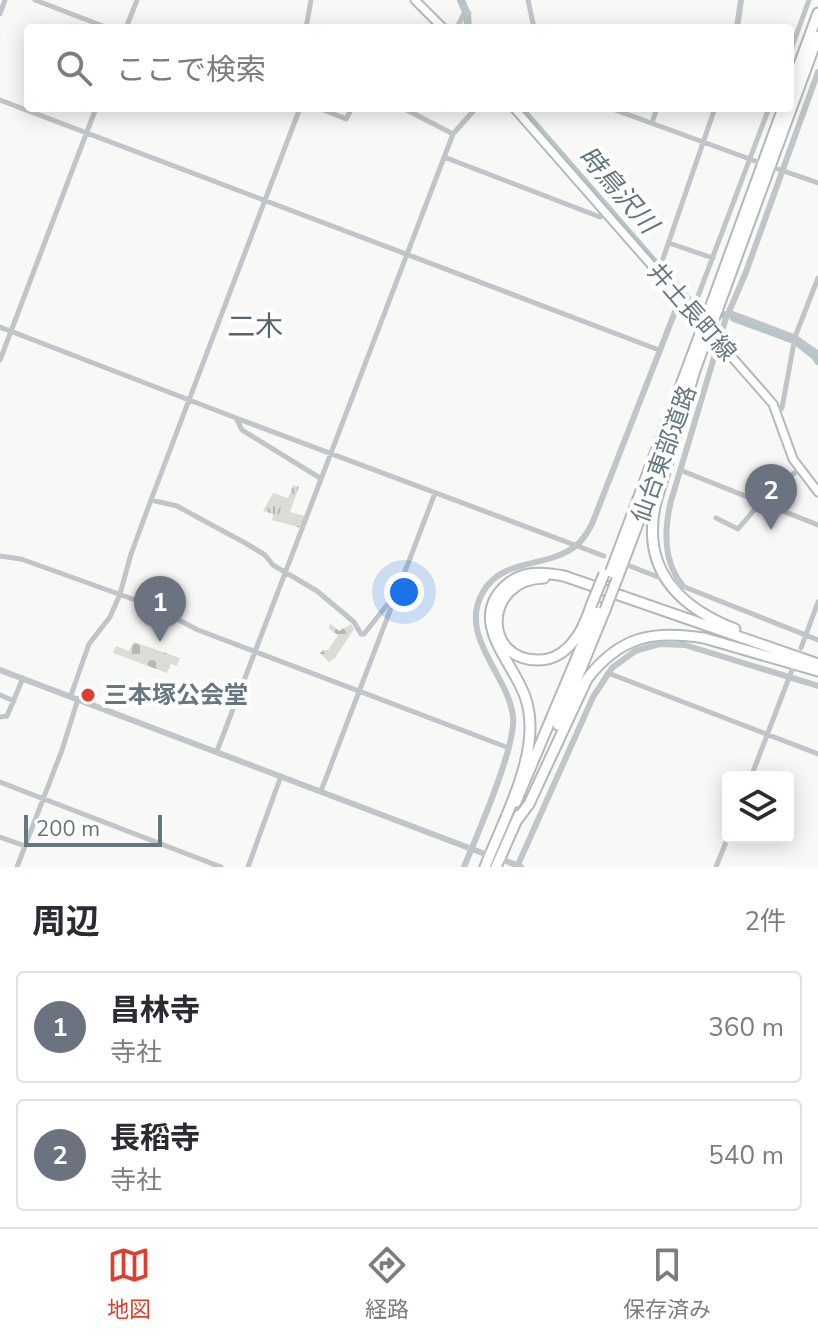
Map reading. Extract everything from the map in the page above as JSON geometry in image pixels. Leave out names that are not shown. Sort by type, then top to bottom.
[{"type":"highway","points":[[794,78],[818,13]]},
{"type":"highway","name":"仙台東部道路","points":[[794,98],[818,36]]},
{"type":"highway","name":"仙台東部道路","points":[[496,867],[517,820],[703,337],[782,112]]},
{"type":"highway","name":"仙台東部道路","points":[[713,309],[789,112]]},
{"type":"highway","name":"仙台東部道路","points":[[610,577],[695,370],[703,337]]},
{"type":"highway","points":[[695,370],[653,515],[654,547],[660,568],[677,594],[708,618],[818,662]]},
{"type":"highway","points":[[486,867],[522,769],[530,738],[525,695],[495,642],[490,624],[494,601],[509,583],[531,573],[564,576],[818,662]]},
{"type":"highway","points":[[598,608],[576,639],[560,654],[546,660],[525,659],[512,653],[498,631],[498,611],[507,593],[524,582],[545,578],[619,600],[793,671]]},
{"type":"highway","name":"仙台東部道路","points":[[486,867],[598,608]]},
{"type":"highway","points":[[517,820],[529,804],[587,679],[601,661],[625,644],[654,635],[685,635],[793,671],[818,671]]},
{"type":"main road","points":[[415,0],[439,24]]},
{"type":"main road","name":"井土長町線","points":[[517,112],[777,411],[799,469],[818,492]]},
{"type":"street","points":[[0,14],[5,0]]},
{"type":"street","points":[[35,0],[98,24]]},
{"type":"street","points":[[128,24],[137,0]]},
{"type":"street","points":[[307,24],[311,0]]},
{"type":"street","points":[[528,0],[533,24]]},
{"type":"street","points":[[738,24],[741,0]]},
{"type":"street","points":[[794,41],[809,0]]},
{"type":"street","points":[[459,24],[463,15],[469,13]]},
{"type":"street","points":[[818,72],[729,312],[680,470],[666,533],[670,561],[680,585],[818,640]]},
{"type":"street","points":[[0,100],[24,109]]},
{"type":"street","points":[[32,112],[659,350]]},
{"type":"street","points":[[0,360],[95,112]]},
{"type":"street","points":[[71,695],[89,644],[110,617],[120,594],[131,554],[188,400],[298,112]]},
{"type":"street","points":[[329,112],[346,119],[350,112]]},
{"type":"street","points":[[411,112],[453,134]]},
{"type":"street","points":[[217,751],[453,134],[472,112]]},
{"type":"street","points":[[621,112],[758,162]]},
{"type":"street","points":[[652,123],[656,112]]},
{"type":"street","points":[[658,274],[714,112]]},
{"type":"street","points":[[692,312],[768,112]]},
{"type":"street","points":[[444,157],[600,217],[606,214]]},
{"type":"street","points":[[775,168],[818,183]]},
{"type":"street","points":[[669,243],[713,258]]},
{"type":"street","points":[[777,411],[782,408],[795,337],[818,278]]},
{"type":"street","points":[[464,867],[509,748],[514,720],[510,699],[480,641],[476,617],[479,600],[498,574],[559,556],[576,546],[592,524],[680,299]]},
{"type":"street","points":[[729,312],[795,337],[818,353]]},
{"type":"street","points":[[0,327],[604,556]]},
{"type":"street","points":[[236,418],[242,430],[320,478]]},
{"type":"street","points":[[716,518],[738,529],[761,502],[799,469]]},
{"type":"street","points":[[680,470],[818,525]]},
{"type":"street","points":[[321,791],[435,493]]},
{"type":"street","points":[[151,500],[177,506],[265,555],[273,565],[285,570],[354,622],[361,634],[396,595]]},
{"type":"street","points":[[0,556],[21,559],[120,594],[172,615],[198,630],[509,748]]},
{"type":"street","points":[[630,566],[658,577]]},
{"type":"street","points":[[801,648],[818,602]]},
{"type":"street","points":[[506,861],[519,867],[593,697],[608,673],[635,651],[659,644],[699,648],[793,671],[818,686]]},
{"type":"street","points":[[0,670],[485,854]]},
{"type":"street","points":[[753,771],[793,671]]},
{"type":"street","points":[[608,673],[818,754]]},
{"type":"street","points":[[0,717],[7,716],[23,677]]},
{"type":"street","points":[[0,695],[14,701]]},
{"type":"street","points":[[17,867],[79,698]]},
{"type":"street","points":[[248,867],[282,775]]},
{"type":"street","points":[[0,782],[221,867]]},
{"type":"street","points":[[0,837],[25,846]]},
{"type":"street","points":[[716,867],[726,843]]},
{"type":"green space","points":[[293,485],[299,487],[290,512],[305,516],[301,528],[272,520],[273,514],[263,511],[273,493],[288,498]]},
{"type":"green space","points":[[331,624],[339,631],[351,624],[354,629],[329,662],[320,653],[328,650],[338,635],[329,629]]},
{"type":"green space","points":[[134,642],[180,658],[177,666],[171,664],[167,673],[113,653],[116,646],[129,651]]},
{"type":"waterway","name":"時鳥沢川","points":[[461,0],[466,12]]},
{"type":"waterway","name":"時鳥沢川","points":[[467,15],[468,24]]},
{"type":"waterway","name":"時鳥沢川","points":[[523,112],[655,263]]},
{"type":"waterway","name":"時鳥沢川","points":[[662,271],[688,300]]},
{"type":"waterway","name":"時鳥沢川","points":[[699,307],[724,315]]},
{"type":"waterway","name":"時鳥沢川","points":[[734,318],[791,339]]},
{"type":"waterway","name":"時鳥沢川","points":[[796,341],[818,361]]},
{"type":"place","name":"長稻寺","points":[[771,530]]},
{"type":"place","name":"昌林寺","points":[[160,642]]},
{"type":"place","name":"三本塚公会堂","points":[[88,695]]},
{"type":"district","name":"二木","points":[[255,327]]}]
